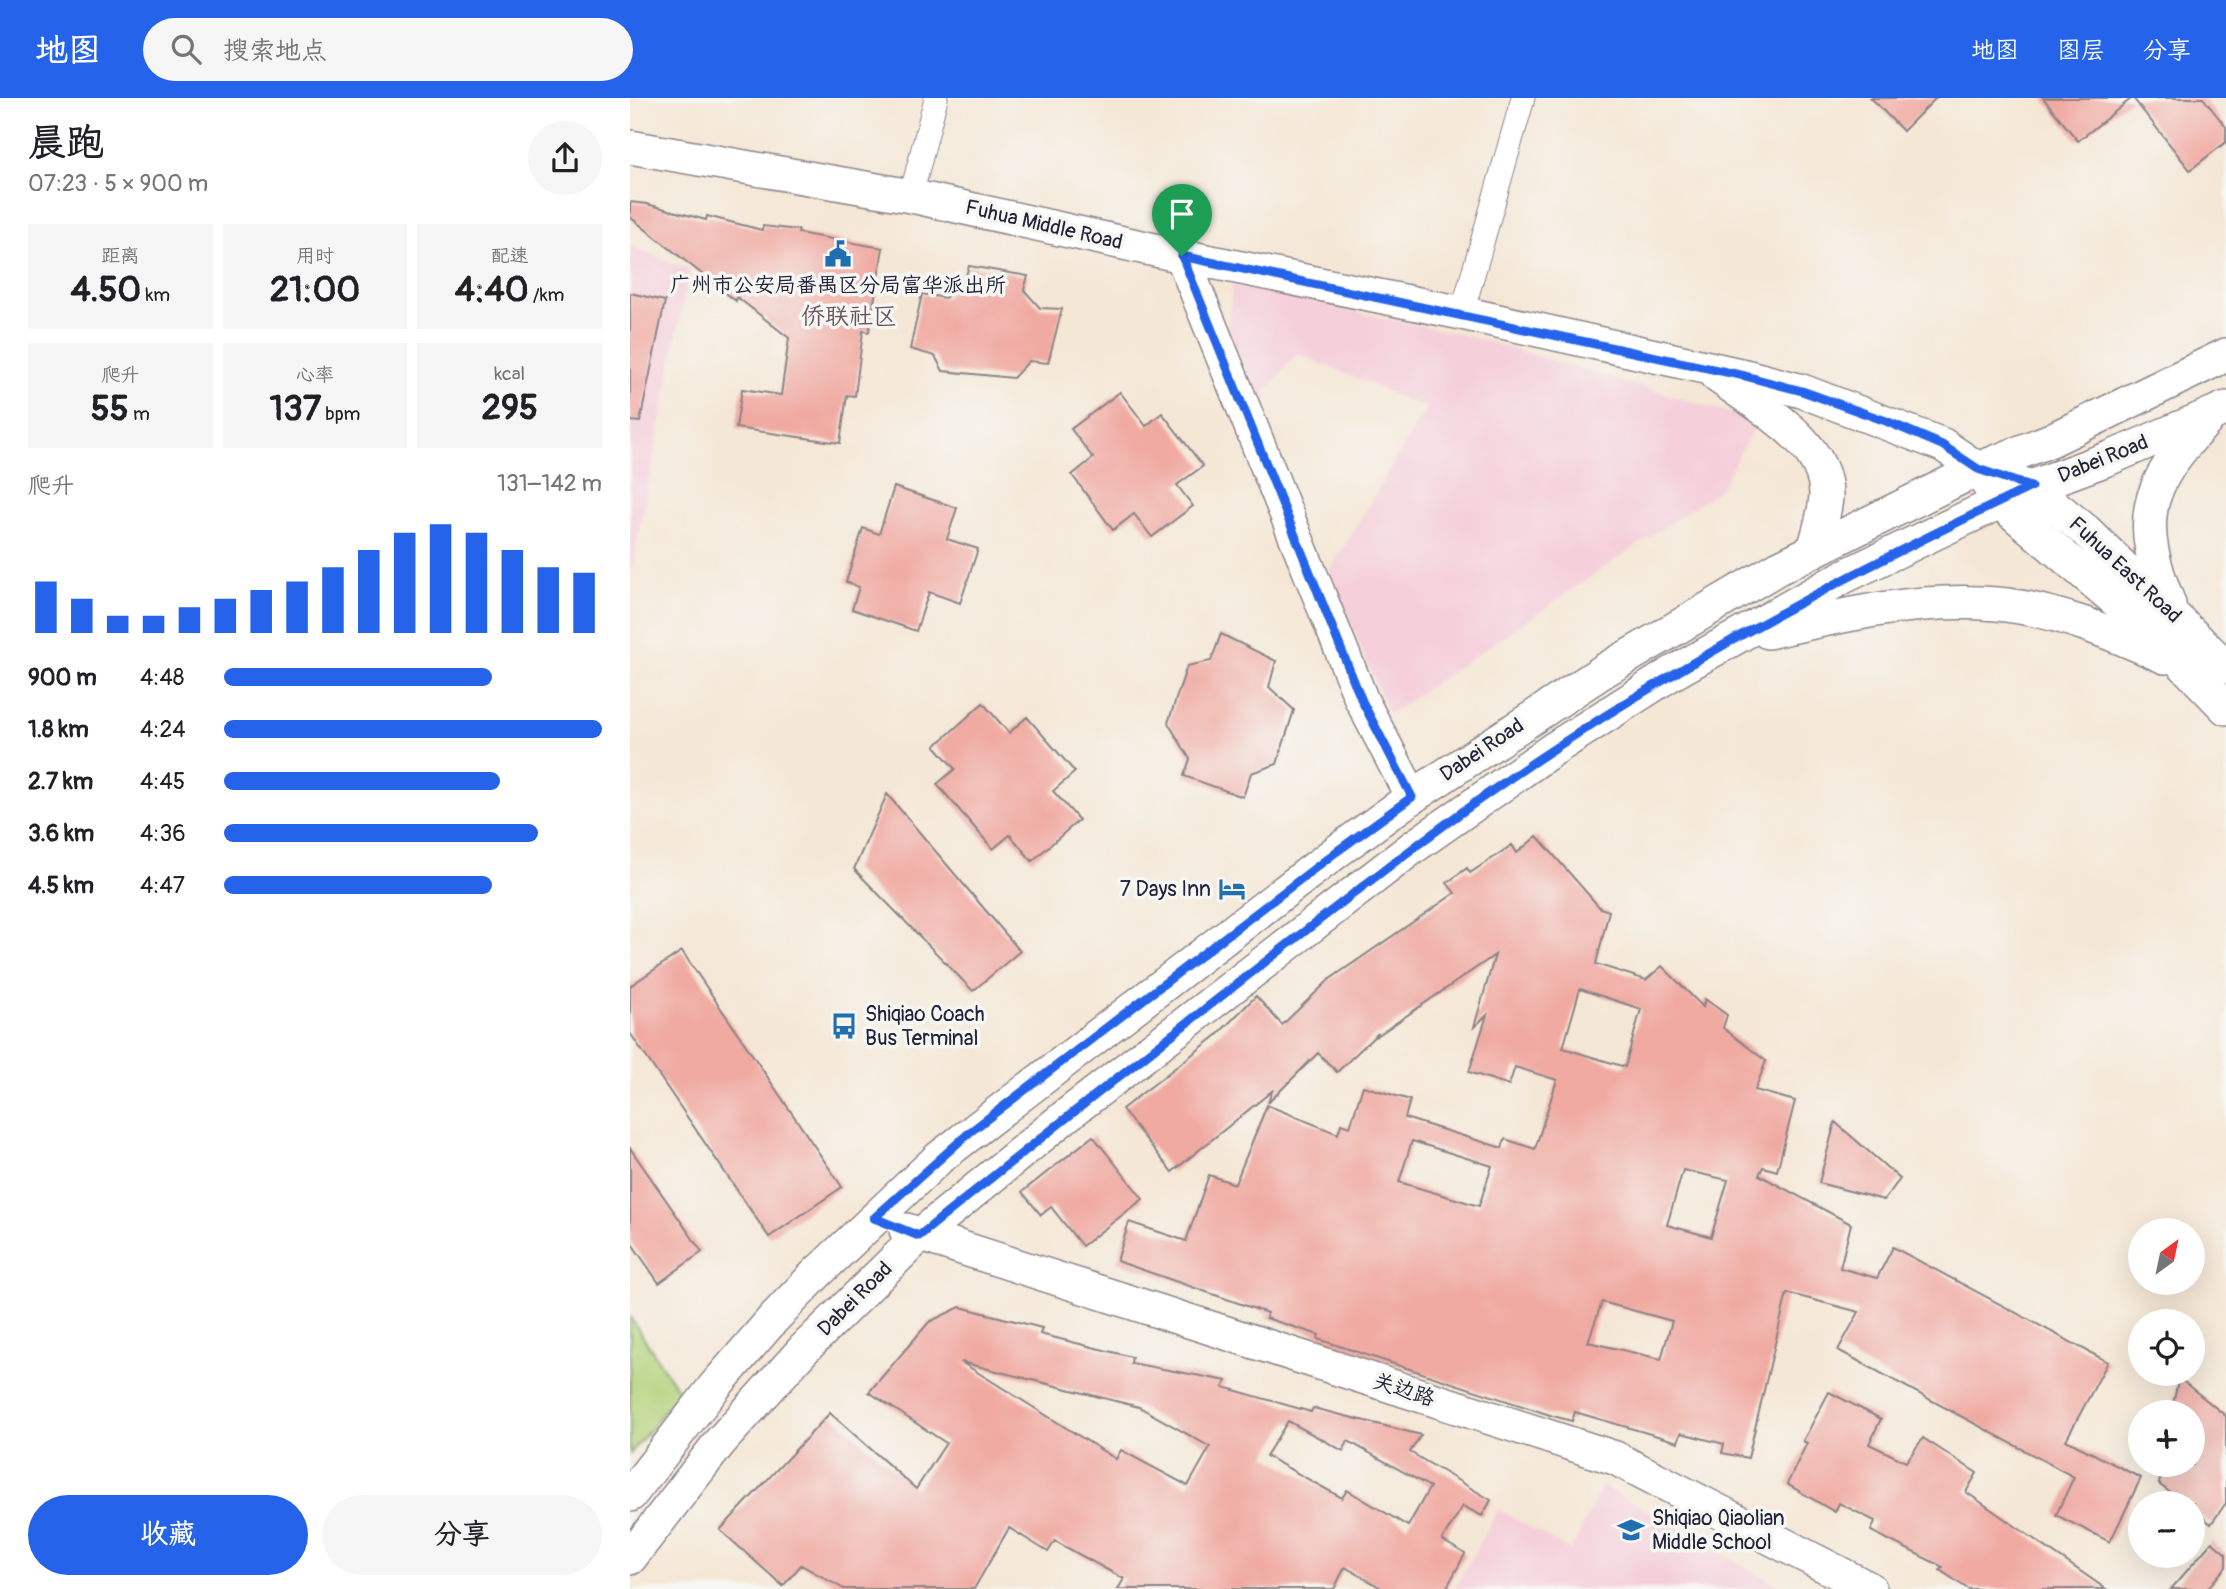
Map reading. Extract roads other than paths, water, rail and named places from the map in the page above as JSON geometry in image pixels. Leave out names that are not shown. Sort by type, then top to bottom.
[{"type":"main road","name":"Fuhua Middle Road","points":[[630,147],[911,196],[1182,256],[1462,313],[1802,391],[1886,421],[1942,445],[1978,469],[2000,502]]},
{"type":"main road","points":[[1182,256],[1362,701],[1412,797]]},
{"type":"main road","name":"Dabei Road","points":[[630,1495],[715,1386],[773,1319],[874,1218],[970,1132],[1326,859],[1412,797],[1605,670],[1814,549],[1978,469],[2051,440],[2226,355]]},
{"type":"main road","points":[[1705,367],[1799,435],[1814,455],[1826,493],[1824,516],[1814,549]]},
{"type":"main road","points":[[2173,613],[2154,568],[2147,527],[2151,509],[2164,472],[2181,446],[2219,410]]},
{"type":"main road","name":"Dabei Road","points":[[630,1558],[720,1442],[804,1349],[919,1236],[1066,1115],[1412,848],[1552,750],[1669,675],[1845,576],[2031,487],[2110,458],[2219,410]]},
{"type":"main road","name":"Fuhua East Road","points":[[1978,469],[2031,487],[2085,531],[2226,667]]},
{"type":"main road","name":"Fuhua East Road","points":[[2000,502],[2148,628],[2226,708]]},
{"type":"main road","points":[[1732,640],[1852,613],[1929,604],[1998,604],[2063,617],[2125,639],[2186,667]]},
{"type":"main road","name":"关边路","points":[[874,1218],[919,1236],[1615,1458],[1870,1589]]},
{"type":"street","points":[[911,196],[936,98]]},
{"type":"street","points":[[1462,313],[1523,98]]},
{"type":"place","name":"广州市公安局番禺区分局富华派出所","points":[[838,254]]},
{"type":"place","name":"7 Days Inn","points":[[1232,889]]},
{"type":"place","name":"Shiqiao Coach Bus Terminal","points":[[844,1026]]},
{"type":"place","name":"Shiqiao Qiaolian Middle School","points":[[1631,1530]]},
{"type":"district","name":"侨联社区","points":[[849,316]]}]
